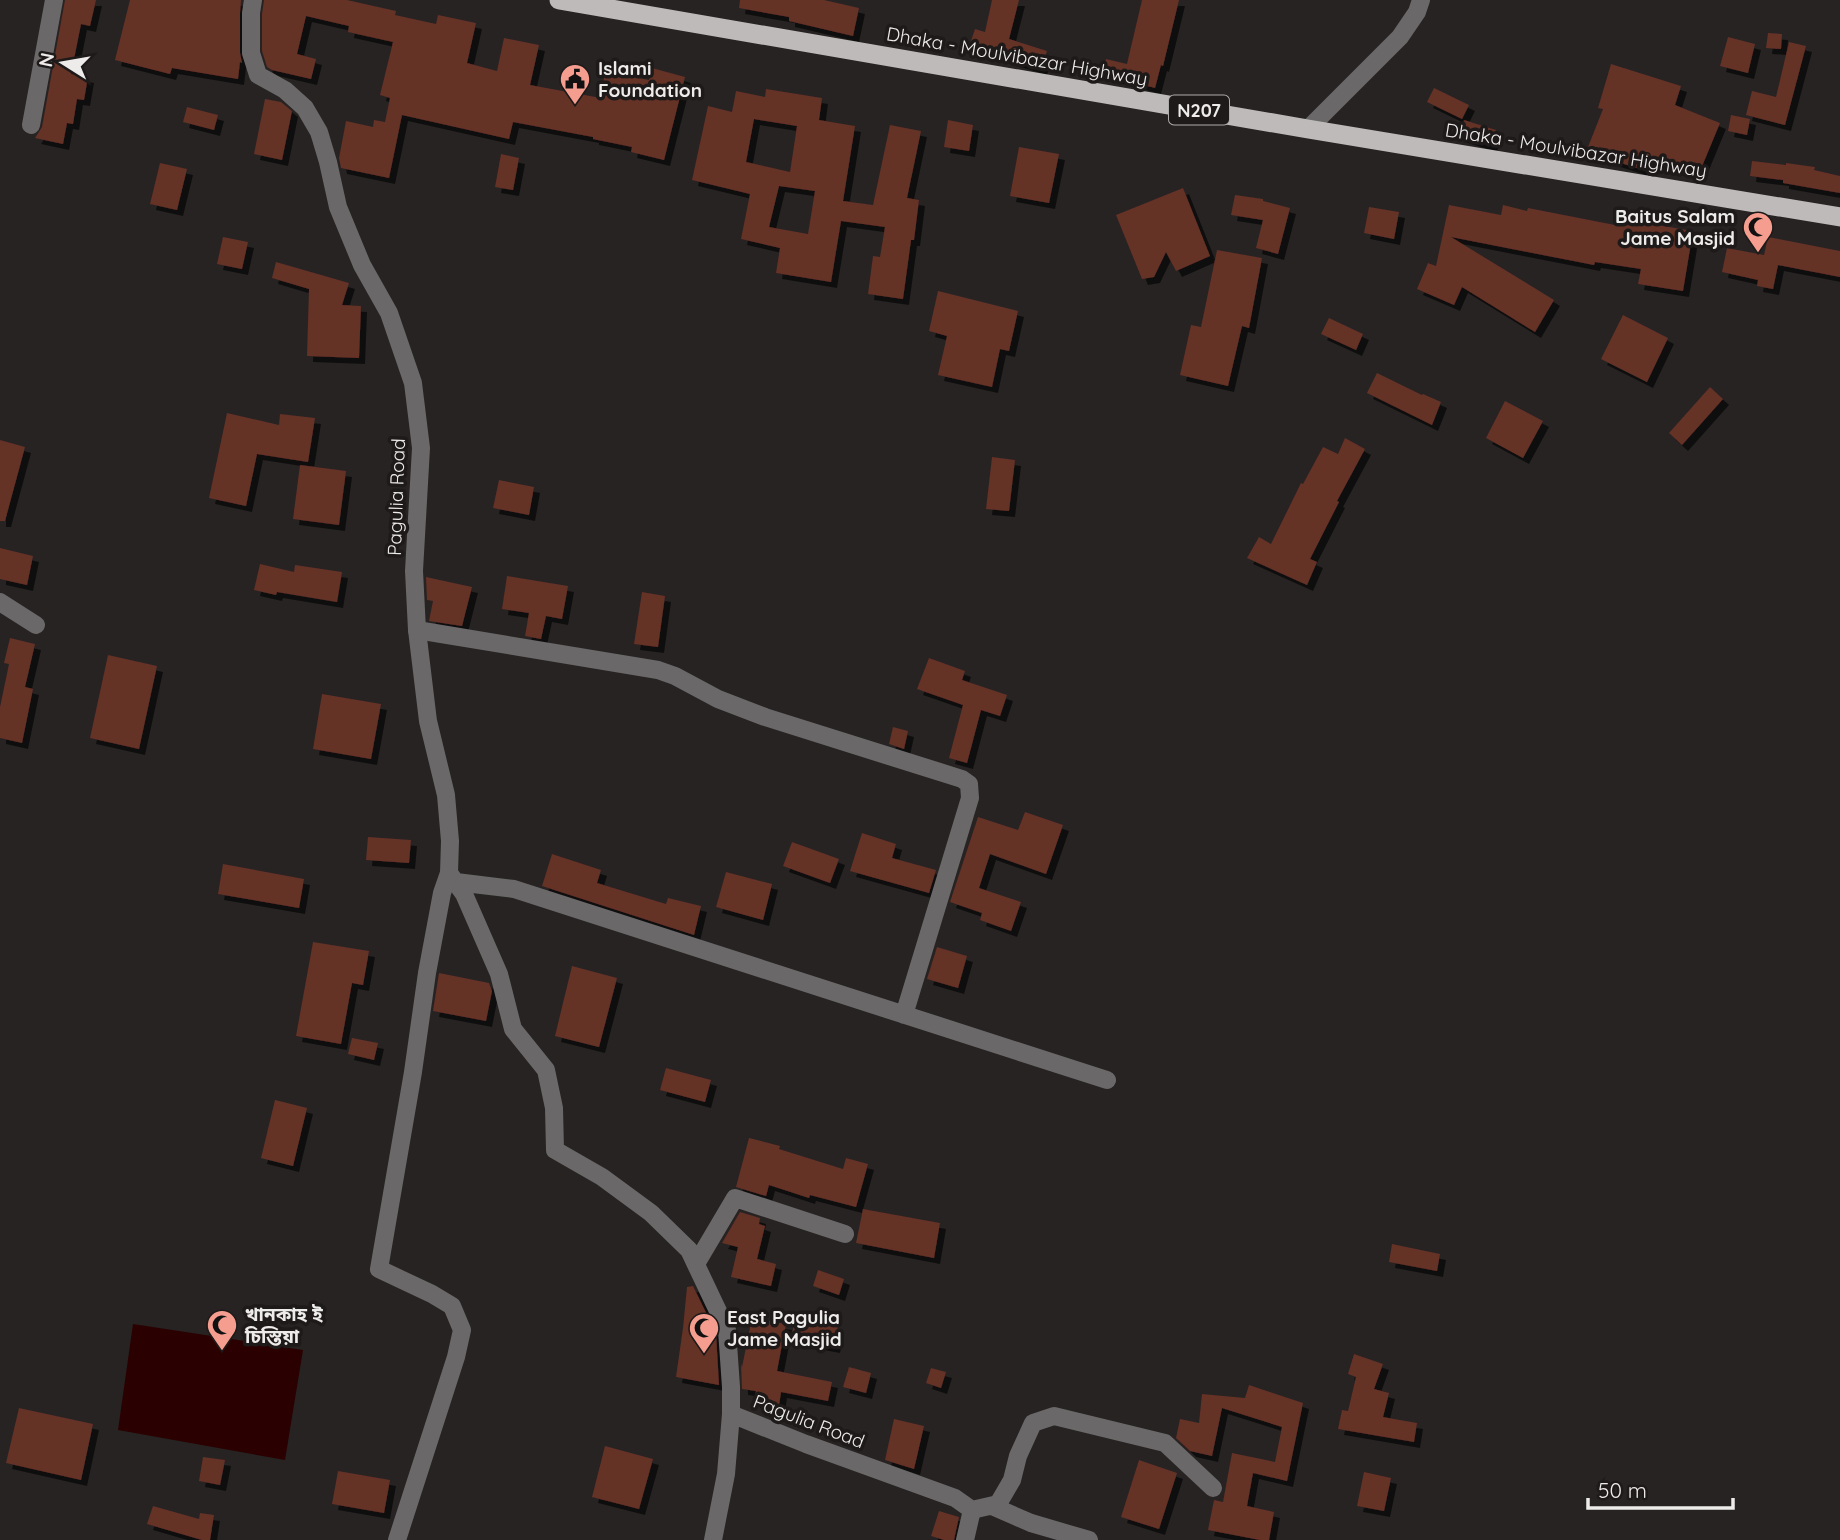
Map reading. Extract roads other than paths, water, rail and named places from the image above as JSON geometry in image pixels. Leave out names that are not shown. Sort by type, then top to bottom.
[{"type":"highway","name":"Dhaka - Moulvibazar Highway","points":[[559,0],[1840,217]]},
{"type":"street","points":[[31,125],[54,0]]},
{"type":"street","name":"Pagulia Road","points":[[253,0],[251,53],[258,75],[285,90],[305,108],[319,132],[338,207],[362,265],[389,313],[413,383],[421,448],[414,571],[417,630],[428,721],[446,794],[452,878],[464,894],[499,974],[513,1029],[546,1070],[554,1108],[555,1150],[602,1177],[651,1213],[689,1250],[727,1330],[731,1414],[956,1498],[972,1510]]},
{"type":"street","points":[[1308,129],[1400,37],[1422,0]]},
{"type":"street","points":[[0,602],[36,625]]},
{"type":"street","points":[[417,630],[658,670],[765,718],[969,783],[970,798],[904,1015]]},
{"type":"street","points":[[452,878],[514,889],[1107,1080]]},
{"type":"street","name":"Pagulia Road","points":[[397,1540],[456,1357],[462,1330],[452,1306],[379,1269],[411,1086],[427,973],[442,893],[452,878]]},
{"type":"street","points":[[696,1264],[735,1198],[845,1234]]},
{"type":"street","points":[[713,1540],[726,1474],[731,1414]]},
{"type":"street","points":[[965,1540],[972,1510],[998,1504],[1012,1480],[1018,1456],[1033,1423],[1054,1416],[1165,1443],[1213,1488]]},
{"type":"street","points":[[992,1506],[1031,1523],[1089,1540]]},
{"type":"place","name":"Islami Foundation","points":[[575,106]]},
{"type":"place","name":"Baitus Salam Jame Masjid","points":[[1758,254]]},
{"type":"place","name":"খানকাহ ই চিস্তিয়া","points":[[222,1352]]},
{"type":"place","name":"East Pagulia Jame Masjid","points":[[704,1355]]}]
